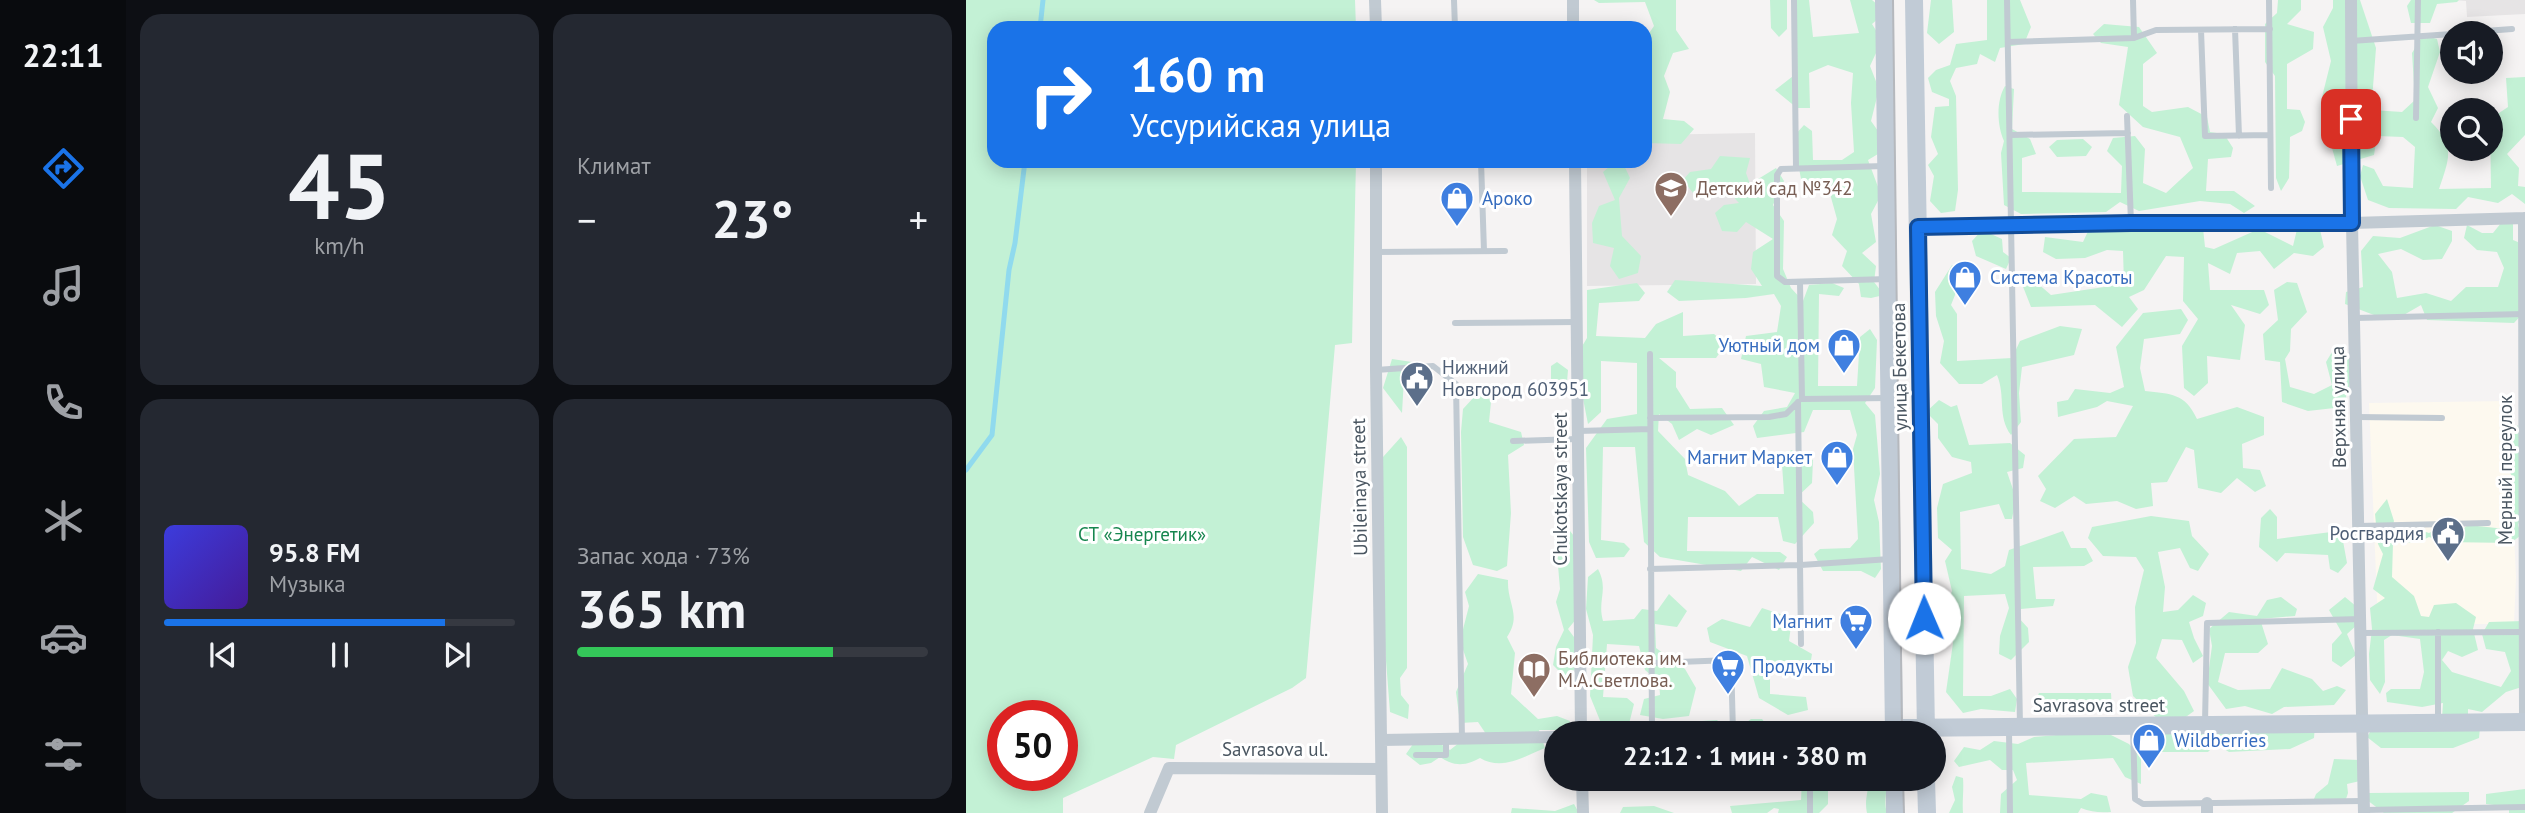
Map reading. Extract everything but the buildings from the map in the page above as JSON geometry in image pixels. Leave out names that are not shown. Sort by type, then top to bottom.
[{"type":"main road","name":"улица Бекетова","points":[[1884,0],[1894,721]]},
{"type":"main road","name":"улица Бекетова","points":[[1914,0],[1925,721]]},
{"type":"main road","name":"Savrasova street","points":[[1946,730],[2363,722],[2525,722]]},
{"type":"main road","points":[[1895,791],[1895,813]]},
{"type":"main road","points":[[1926,791],[1927,813]]},
{"type":"street","points":[[1375,0],[1376,21]]},
{"type":"street","points":[[1573,0],[1573,21]]},
{"type":"street","name":"Верхняя улица","points":[[2351,0],[2352,223],[2364,808]]},
{"type":"street","name":"Ubileinaya street","points":[[1376,168],[1382,813]]},
{"type":"street","name":"Chukotskaya street","points":[[1575,168],[1581,721]]},
{"type":"street","points":[[1918,227],[2352,223],[2524,218]]},
{"type":"street","name":"Мерный переулок","points":[[2524,218],[2525,722]]},
{"type":"street","points":[[1382,740],[1544,737]]},
{"type":"street","name":"Savrasova ul.","points":[[1150,813],[1169,768],[1381,769]]},
{"type":"street","points":[[1582,791],[1583,813]]},
{"type":"lane","points":[[1454,0],[1455,21]]},
{"type":"lane","points":[[1794,0],[1796,168]]},
{"type":"lane","points":[[2007,0],[2012,225],[2015,727],[2010,813]]},
{"type":"lane","points":[[2133,0],[2134,38]]},
{"type":"lane","points":[[2269,0],[2271,188]]},
{"type":"lane","points":[[2416,118],[2418,0]]},
{"type":"lane","points":[[2235,29],[2239,136]]},
{"type":"lane","points":[[2008,42],[2134,38],[2156,30],[2270,29]]},
{"type":"lane","points":[[2503,30],[2512,29]]},
{"type":"lane","points":[[2201,30],[2205,136],[2270,135]]},
{"type":"lane","points":[[2351,41],[2440,35]]},
{"type":"lane","points":[[2127,116],[2131,223]]},
{"type":"lane","points":[[2010,135],[2128,133]]},
{"type":"lane","points":[[1886,166],[1781,169],[1777,174],[1777,276],[1785,282],[1888,279]]},
{"type":"lane","points":[[1480,168],[1484,251]]},
{"type":"lane","points":[[1376,252],[1505,251]]},
{"type":"lane","points":[[1800,282],[1801,644]]},
{"type":"lane","points":[[2355,318],[2524,314]]},
{"type":"lane","points":[[1455,323],[1578,322]]},
{"type":"lane","points":[[1650,354],[1652,721]]},
{"type":"lane","points":[[1376,370],[1433,366],[1456,384],[1462,739]]},
{"type":"lane","points":[[1650,418],[1769,417],[1786,414],[1800,400],[1889,398]]},
{"type":"lane","points":[[2357,417],[2442,418]]},
{"type":"lane","points":[[1513,442],[1650,429]]},
{"type":"lane","points":[[2359,526],[2488,523]]},
{"type":"lane","points":[[1650,569],[1801,565],[1892,559]]},
{"type":"lane","points":[[2205,725],[2207,623],[2361,626],[2438,632],[2524,632]]},
{"type":"lane","points":[[2438,632],[2438,721]]},
{"type":"lane","points":[[1652,663],[1731,660],[1732,721]]},
{"type":"lane","points":[[2133,727],[2135,799],[2143,804],[2207,808],[2525,807]]},
{"type":"lane","points":[[1416,755],[1446,754],[1446,739]]},
{"type":"lane","points":[[1810,791],[1810,813]]},
{"type":"shaded area","points":[[2454,0],[2525,0],[2525,14],[2467,17],[2466,1]]},
{"type":"shaded area","name":"Детский сад №342","points":[[1755,133],[1756,284],[1587,286],[1587,168],[1652,168],[1652,135]]},
{"type":"shaded area","points":[[2508,401],[2516,577],[2514,624],[2378,624],[2369,403]]},
{"type":"green space","name":"СТ «Энергетик»","points":[[966,0],[1355,0],[1356,21],[987,21],[987,168],[1356,168],[1352,343],[1335,345],[1306,678],[1292,688],[1176,745],[1174,759],[1153,757],[1063,798],[1063,813],[966,813]]},
{"type":"green space","points":[[1594,0],[1676,0],[1676,30],[1689,49],[1673,53],[1664,76],[1670,92],[1663,119],[1684,121],[1694,129],[1681,144],[1652,143],[1654,26],[1645,2],[1599,3]]},
{"type":"green space","points":[[1770,0],[1787,0],[1787,29],[1779,37],[1771,28]]},
{"type":"green space","points":[[1795,0],[1809,0],[1813,37],[1859,33],[1850,0],[1872,0],[1878,5],[1880,17],[1872,24],[1882,40],[1870,66],[1879,89],[1871,121],[1883,138],[1883,151],[1868,160],[1881,195],[1871,214],[1876,242],[1862,253],[1876,266],[1874,282],[1884,295],[1861,297],[1859,284],[1842,266],[1847,251],[1832,235],[1837,219],[1827,183],[1802,184],[1793,137],[1804,125],[1812,131],[1813,160],[1842,160],[1854,152],[1851,103],[1853,73],[1828,65],[1809,73],[1810,108],[1797,108],[1775,90],[1797,73]]},
{"type":"green space","points":[[1931,0],[1952,0],[1954,32],[1939,44],[1927,33]]},
{"type":"green space","points":[[1987,0],[2020,0],[2031,27],[2024,44],[2000,48],[1995,62],[1980,54],[1977,64],[1956,68],[1950,81],[1956,96],[1958,190],[1955,211],[1941,213],[1930,201],[1934,176],[1928,165],[1938,154],[1931,137],[1935,107],[1949,106],[1949,99],[1932,92],[1928,78],[1936,70],[1950,65],[1956,44],[1987,40]]},
{"type":"green space","points":[[2278,0],[2301,0],[2301,10],[2287,24],[2314,32],[2313,49],[2287,64],[2287,109],[2300,110],[2305,122],[2302,131],[2290,137],[2289,178],[2281,191],[2276,178],[2275,76],[2265,62],[2265,24],[2277,13]]},
{"type":"green space","points":[[2333,0],[2360,0],[2376,48],[2372,100],[2343,108],[2334,116],[2322,97],[2331,61],[2323,27],[2333,8]]},
{"type":"green space","points":[[2411,0],[2459,0],[2437,4],[2430,23],[2411,23],[2407,6]]},
{"type":"green space","points":[[2104,24],[2139,27],[2157,53],[2143,64],[2143,106],[2152,112],[2188,107],[2207,117],[2210,132],[2224,134],[2233,148],[2231,157],[2208,159],[2206,191],[2234,191],[2255,206],[2244,213],[2230,204],[2200,201],[2139,211],[2120,202],[2106,212],[2021,214],[2004,205],[2001,153],[2004,141],[1998,113],[2005,86],[2014,89],[2012,129],[2030,139],[2036,154],[2022,158],[2022,192],[2121,193],[2122,166],[2107,151],[2113,138],[2135,136],[2145,149],[2143,183],[2166,193],[2193,168],[2180,137],[2143,127],[2119,105],[2128,47],[2101,43],[2093,34]]},
{"type":"green space","points":[[2423,35],[2437,39],[2440,52],[2428,87],[2438,108],[2431,122],[2440,132],[2440,161],[2447,161],[2439,189],[2491,188],[2491,161],[2503,161],[2503,110],[2508,107],[2506,78],[2525,77],[2525,135],[2507,154],[2519,168],[2518,186],[2525,187],[2525,204],[2512,194],[2498,203],[2468,197],[2456,209],[2389,208],[2368,200],[2360,176],[2363,165],[2374,169],[2383,186],[2413,188],[2415,147],[2403,137],[2377,136],[2374,155],[2337,166],[2332,148],[2341,136],[2360,139],[2372,110],[2402,112],[2415,100],[2412,53]]},
{"type":"green space","points":[[2083,139],[2092,147],[2086,156],[2057,157],[2049,147],[2057,140]]},
{"type":"green space","points":[[1720,156],[1750,158],[1746,173],[1750,184],[1776,168],[1784,181],[1773,205],[1784,221],[1783,269],[1791,288],[1803,301],[1809,285],[1832,283],[1844,288],[1839,296],[1819,294],[1818,386],[1857,386],[1860,337],[1870,329],[1877,340],[1875,388],[1865,403],[1875,415],[1880,474],[1874,500],[1879,522],[1881,569],[1875,578],[1861,571],[1823,571],[1814,554],[1820,549],[1850,548],[1858,539],[1853,449],[1857,435],[1850,410],[1813,410],[1804,432],[1757,438],[1753,426],[1764,411],[1787,407],[1795,393],[1764,387],[1761,364],[1741,359],[1746,336],[1777,332],[1781,306],[1774,294],[1679,301],[1667,292],[1675,280],[1762,286],[1751,269],[1753,252],[1773,239],[1746,222],[1737,232],[1722,231],[1715,213],[1724,205],[1739,203],[1723,186],[1693,193],[1683,180],[1690,172],[1711,169]]},
{"type":"green space","points":[[1608,168],[1625,168],[1630,178],[1619,198],[1622,236],[1641,256],[1638,273],[1619,279],[1610,266],[1614,248],[1593,243],[1592,223],[1599,206],[1615,200],[1603,172]]},
{"type":"green space","points":[[2167,216],[2203,228],[2205,247],[2214,249],[2259,229],[2293,246],[2299,221],[2318,221],[2324,247],[2313,256],[2294,253],[2274,269],[2260,251],[2237,253],[2230,274],[2208,263],[2210,290],[2264,290],[2269,305],[2260,314],[2231,305],[2245,325],[2240,360],[2207,356],[2208,383],[2194,396],[2184,388],[2182,346],[2198,319],[2183,301],[2184,257],[2166,256],[2144,290],[2129,297],[2138,309],[2122,327],[2095,305],[2031,307],[2020,279],[2027,274],[2051,295],[2124,284],[2123,251],[2107,250],[2085,258],[2056,259],[2043,252],[2045,237],[2083,242],[2090,227],[2120,229]]},
{"type":"green space","points":[[2501,223],[2513,223],[2513,240],[2525,245],[2525,311],[2514,323],[2427,320],[2421,305],[2402,316],[2374,315],[2345,304],[2346,292],[2363,287],[2361,251],[2373,236],[2400,238],[2435,225],[2452,231],[2452,241],[2442,259],[2423,260],[2401,249],[2378,254],[2392,272],[2397,298],[2426,293],[2451,301],[2466,287],[2498,287],[2504,268],[2497,252],[2477,250],[2464,238],[2467,225],[2482,233],[2493,233]]},
{"type":"green space","points":[[1982,230],[2002,239],[2003,252],[2011,258],[2006,269],[1976,256],[1972,241]]},
{"type":"green space","points":[[1952,265],[1957,269],[1955,295],[1951,305],[1957,314],[1957,361],[2012,358],[2020,341],[2060,326],[2082,329],[2074,355],[2022,367],[2019,393],[2021,422],[2011,435],[2004,421],[1997,375],[1982,384],[1959,384],[1940,363],[1944,341],[1936,316],[1935,292]]},
{"type":"green space","points":[[2287,282],[2297,283],[2307,312],[2291,329],[2290,351],[2285,359],[2290,387],[2314,394],[2332,385],[2326,362],[2332,352],[2352,355],[2353,373],[2343,407],[2308,411],[2282,402],[2280,362],[2265,360],[2263,334],[2278,320],[2274,290]]},
{"type":"green space","points":[[1637,283],[1645,293],[1639,301],[1599,303],[1596,336],[1645,338],[1656,324],[1683,312],[1683,336],[1714,334],[1726,344],[1716,358],[1659,358],[1676,372],[1676,387],[1690,409],[1722,408],[1734,425],[1711,435],[1697,429],[1679,440],[1672,424],[1659,414],[1658,431],[1685,459],[1688,475],[1725,491],[1739,506],[1757,494],[1784,494],[1782,464],[1791,450],[1813,460],[1812,483],[1797,497],[1813,512],[1814,523],[1795,544],[1783,541],[1778,517],[1688,517],[1687,551],[1780,552],[1787,557],[1779,570],[1752,557],[1741,571],[1660,557],[1644,542],[1635,447],[1603,447],[1601,540],[1624,543],[1630,549],[1624,557],[1596,558],[1589,542],[1586,448],[1607,419],[1637,414],[1637,363],[1601,361],[1601,412],[1588,424],[1575,358],[1587,338],[1587,290]]},
{"type":"green space","points":[[2181,309],[2188,320],[2180,334],[2144,339],[2140,368],[2145,391],[2176,396],[2187,404],[2197,419],[2237,407],[2264,417],[2264,435],[2242,444],[2243,468],[2260,470],[2266,486],[2255,492],[2237,478],[2221,493],[2198,488],[2194,450],[2186,447],[2167,482],[2151,483],[2153,506],[2136,509],[2117,501],[2086,504],[2074,496],[2055,508],[2040,501],[2046,489],[2038,476],[2074,439],[2116,437],[2133,406],[2107,401],[2097,407],[2058,417],[2057,402],[2068,400],[2075,389],[2110,393],[2124,387],[2116,347],[2143,313]]},
{"type":"green space","points":[[1392,359],[1412,362],[1414,372],[1404,378],[1402,413],[1383,388]]},
{"type":"green space","points":[[1557,362],[1568,370],[1566,394],[1555,395],[1551,389],[1551,366]]},
{"type":"green space","points":[[1486,384],[1492,392],[1489,422],[1521,432],[1524,445],[1508,455],[1511,513],[1507,566],[1497,571],[1473,565],[1463,537],[1463,409]]},
{"type":"green space","points":[[1939,400],[1951,407],[1957,405],[1969,445],[2010,443],[2025,455],[2023,468],[2007,472],[2016,498],[2012,519],[2005,519],[1999,504],[1960,512],[1961,569],[1991,574],[2005,566],[2009,550],[2063,531],[2071,548],[2086,548],[2093,561],[2084,566],[2033,567],[2036,599],[2055,599],[2053,606],[2021,609],[2017,616],[2028,628],[2029,642],[2011,660],[1999,654],[2000,636],[2009,608],[2005,594],[1964,596],[1963,696],[1991,696],[2010,689],[2017,699],[2015,712],[1981,709],[1963,713],[1946,692],[1953,643],[1946,608],[1952,591],[1945,561],[1952,550],[1938,538],[1937,508],[1943,484],[1972,473],[1971,462],[1952,457],[1938,438],[1938,424],[1926,412]]},
{"type":"green space","points":[[2518,425],[2525,501],[2518,525],[2521,535],[2511,543],[2444,542],[2429,537],[2419,542],[2393,543],[2392,577],[2414,596],[2421,616],[2429,617],[2434,605],[2456,603],[2476,617],[2473,629],[2478,650],[2462,657],[2448,651],[2442,660],[2452,672],[2501,687],[2511,671],[2505,652],[2486,649],[2482,634],[2489,622],[2525,621],[2525,686],[2506,692],[2482,712],[2468,709],[2468,719],[2480,728],[2479,738],[2453,748],[2381,748],[2367,737],[2373,727],[2442,719],[2443,703],[2422,707],[2387,702],[2386,693],[2391,689],[2420,689],[2424,672],[2420,639],[2392,635],[2384,640],[2385,682],[2380,694],[2370,680],[2370,608],[2385,598],[2373,589],[2383,554],[2378,544],[2375,514],[2387,499],[2394,521],[2391,531],[2417,529],[2429,533],[2437,529],[2456,534],[2468,525],[2506,529],[2506,504],[2514,480],[2507,467],[2507,436]]},
{"type":"green space","points":[[1401,437],[1407,447],[1407,668],[1400,678],[1401,695],[1409,705],[1408,719],[1390,712],[1381,597],[1383,457]]},
{"type":"green space","points":[[2270,509],[2277,517],[2277,539],[2331,532],[2343,541],[2347,563],[2338,573],[2330,569],[2328,555],[2285,553],[2277,562],[2259,547],[2261,518]]},
{"type":"green space","points":[[2151,516],[2189,521],[2192,536],[2209,554],[2198,571],[2190,568],[2180,548],[2158,552],[2165,587],[2163,612],[2178,610],[2193,595],[2206,603],[2203,616],[2189,622],[2203,656],[2193,663],[2182,640],[2162,639],[2156,658],[2184,691],[2194,711],[2179,722],[2160,721],[2133,696],[2128,667],[2136,643],[2135,607],[2144,570],[2136,557],[2103,556],[2088,538],[2092,527]]},
{"type":"green space","points":[[1570,531],[1581,545],[1577,618],[1568,629],[1577,641],[1578,667],[1565,677],[1553,665],[1556,647],[1564,630],[1556,602],[1560,589],[1556,542]]},
{"type":"green space","points":[[1598,569],[1603,583],[1603,621],[1634,619],[1642,609],[1657,611],[1669,594],[1687,611],[1677,627],[1655,624],[1656,648],[1685,669],[1696,688],[1689,716],[1663,719],[1640,715],[1644,699],[1660,695],[1659,682],[1645,670],[1639,646],[1607,644],[1603,697],[1627,698],[1634,704],[1630,721],[1600,721],[1590,696],[1593,635],[1586,609],[1588,577]]},
{"type":"green space","points":[[1478,574],[1508,580],[1514,616],[1507,637],[1515,653],[1511,694],[1538,719],[1557,716],[1570,721],[1544,721],[1544,730],[1539,730],[1544,748],[1521,759],[1496,763],[1480,758],[1460,764],[1440,757],[1431,763],[1420,765],[1406,754],[1418,737],[1428,736],[1450,750],[1469,735],[1486,734],[1478,722],[1460,723],[1456,692],[1468,664],[1460,641],[1469,606],[1465,592]]},
{"type":"green space","points":[[2281,597],[2297,609],[2295,616],[2260,619],[2268,644],[2258,653],[2225,653],[2218,682],[2238,690],[2270,689],[2282,668],[2312,679],[2323,691],[2337,686],[2346,690],[2334,705],[2284,707],[2272,714],[2245,706],[2226,709],[2207,683],[2212,646],[2209,629],[2229,612],[2257,616],[2267,600]]},
{"type":"green space","points":[[2345,597],[2357,607],[2358,624],[2347,634],[2356,655],[2341,667],[2332,661],[2332,644],[2342,633],[2329,610]]},
{"type":"green space","points":[[1762,608],[1792,618],[1789,641],[1812,654],[1811,660],[1770,662],[1770,694],[1806,697],[1808,710],[1788,715],[1759,698],[1747,656],[1710,642],[1707,628],[1722,619],[1750,627]]},
{"type":"green space","points":[[2039,693],[2111,693],[2112,710],[2081,713],[2071,702],[2062,711],[2042,708],[2036,700]]},
{"type":"green space","points":[[2315,725],[2314,738],[2290,749],[2229,752],[2216,744],[2208,752],[2152,752],[2142,743],[2142,731]]},
{"type":"green space","points":[[2103,731],[2129,744],[2141,758],[2141,784],[2125,777],[2113,758],[2026,763],[2029,795],[2081,799],[2091,793],[2107,796],[2111,812],[2081,808],[2078,813],[2000,813],[2001,794],[2017,780],[2013,770],[2002,770],[1990,760],[1959,767],[1954,761],[1964,747],[1980,750],[1994,741],[2018,744],[2034,737]]},
{"type":"green space","points":[[2334,759],[2359,760],[2360,781],[2347,784],[2345,802],[2314,799],[2328,784]]},
{"type":"green space","points":[[1956,776],[1963,778],[1963,813],[1949,813],[1955,800],[1952,787]]},
{"type":"green space","points":[[2525,789],[2525,813],[2509,813],[2509,807],[2486,804],[2486,794]]},
{"type":"green space","points":[[1801,791],[1828,791],[1828,804],[1819,813],[1778,813],[1779,809],[1774,808],[1767,813],[1732,813],[1730,806],[1801,800]]},
{"type":"green space","points":[[1868,791],[1886,791],[1887,813],[1867,813]]},
{"type":"green space","points":[[2469,792],[2469,801],[2452,813],[2384,813],[2367,800],[2369,793]]},
{"type":"green space","points":[[1574,804],[1579,813],[1511,813],[1512,808],[1555,811]]},
{"type":"green space","points":[[1654,806],[1674,813],[1620,813],[1623,807]]},
{"type":"waterway","points":[[1041,21],[1043,0]]},
{"type":"waterway","points":[[966,470],[992,435],[1009,270],[1024,168]]},
{"type":"tram line","points":[[1893,0],[1902,721]]},
{"type":"tram line","points":[[1903,791],[1904,813]]},
{"type":"place","name":"Детский сад №342","points":[[1671,218]]},
{"type":"place","name":"Ароко","points":[[1457,228]]},
{"type":"place","name":"Система Красоты","points":[[1965,307]]},
{"type":"place","name":"Уютный дом","points":[[1844,375]]},
{"type":"place","name":"Нижний Новгород 603951","points":[[1417,408]]},
{"type":"place","name":"Магнит Маркет","points":[[1837,487]]},
{"type":"place","name":"Росгвардия","points":[[2448,563]]},
{"type":"place","name":"Магнит","points":[[1856,651]]},
{"type":"place","name":"Продукты","points":[[1728,696]]},
{"type":"place","name":"Библиотека им. М.А.Светлова.","points":[[1534,699]]},
{"type":"place","name":"Wildberries","points":[[2149,770]]},
{"type":"route","points":[[1924,618],[1918,227],[2352,223],[2351,119]]}]
